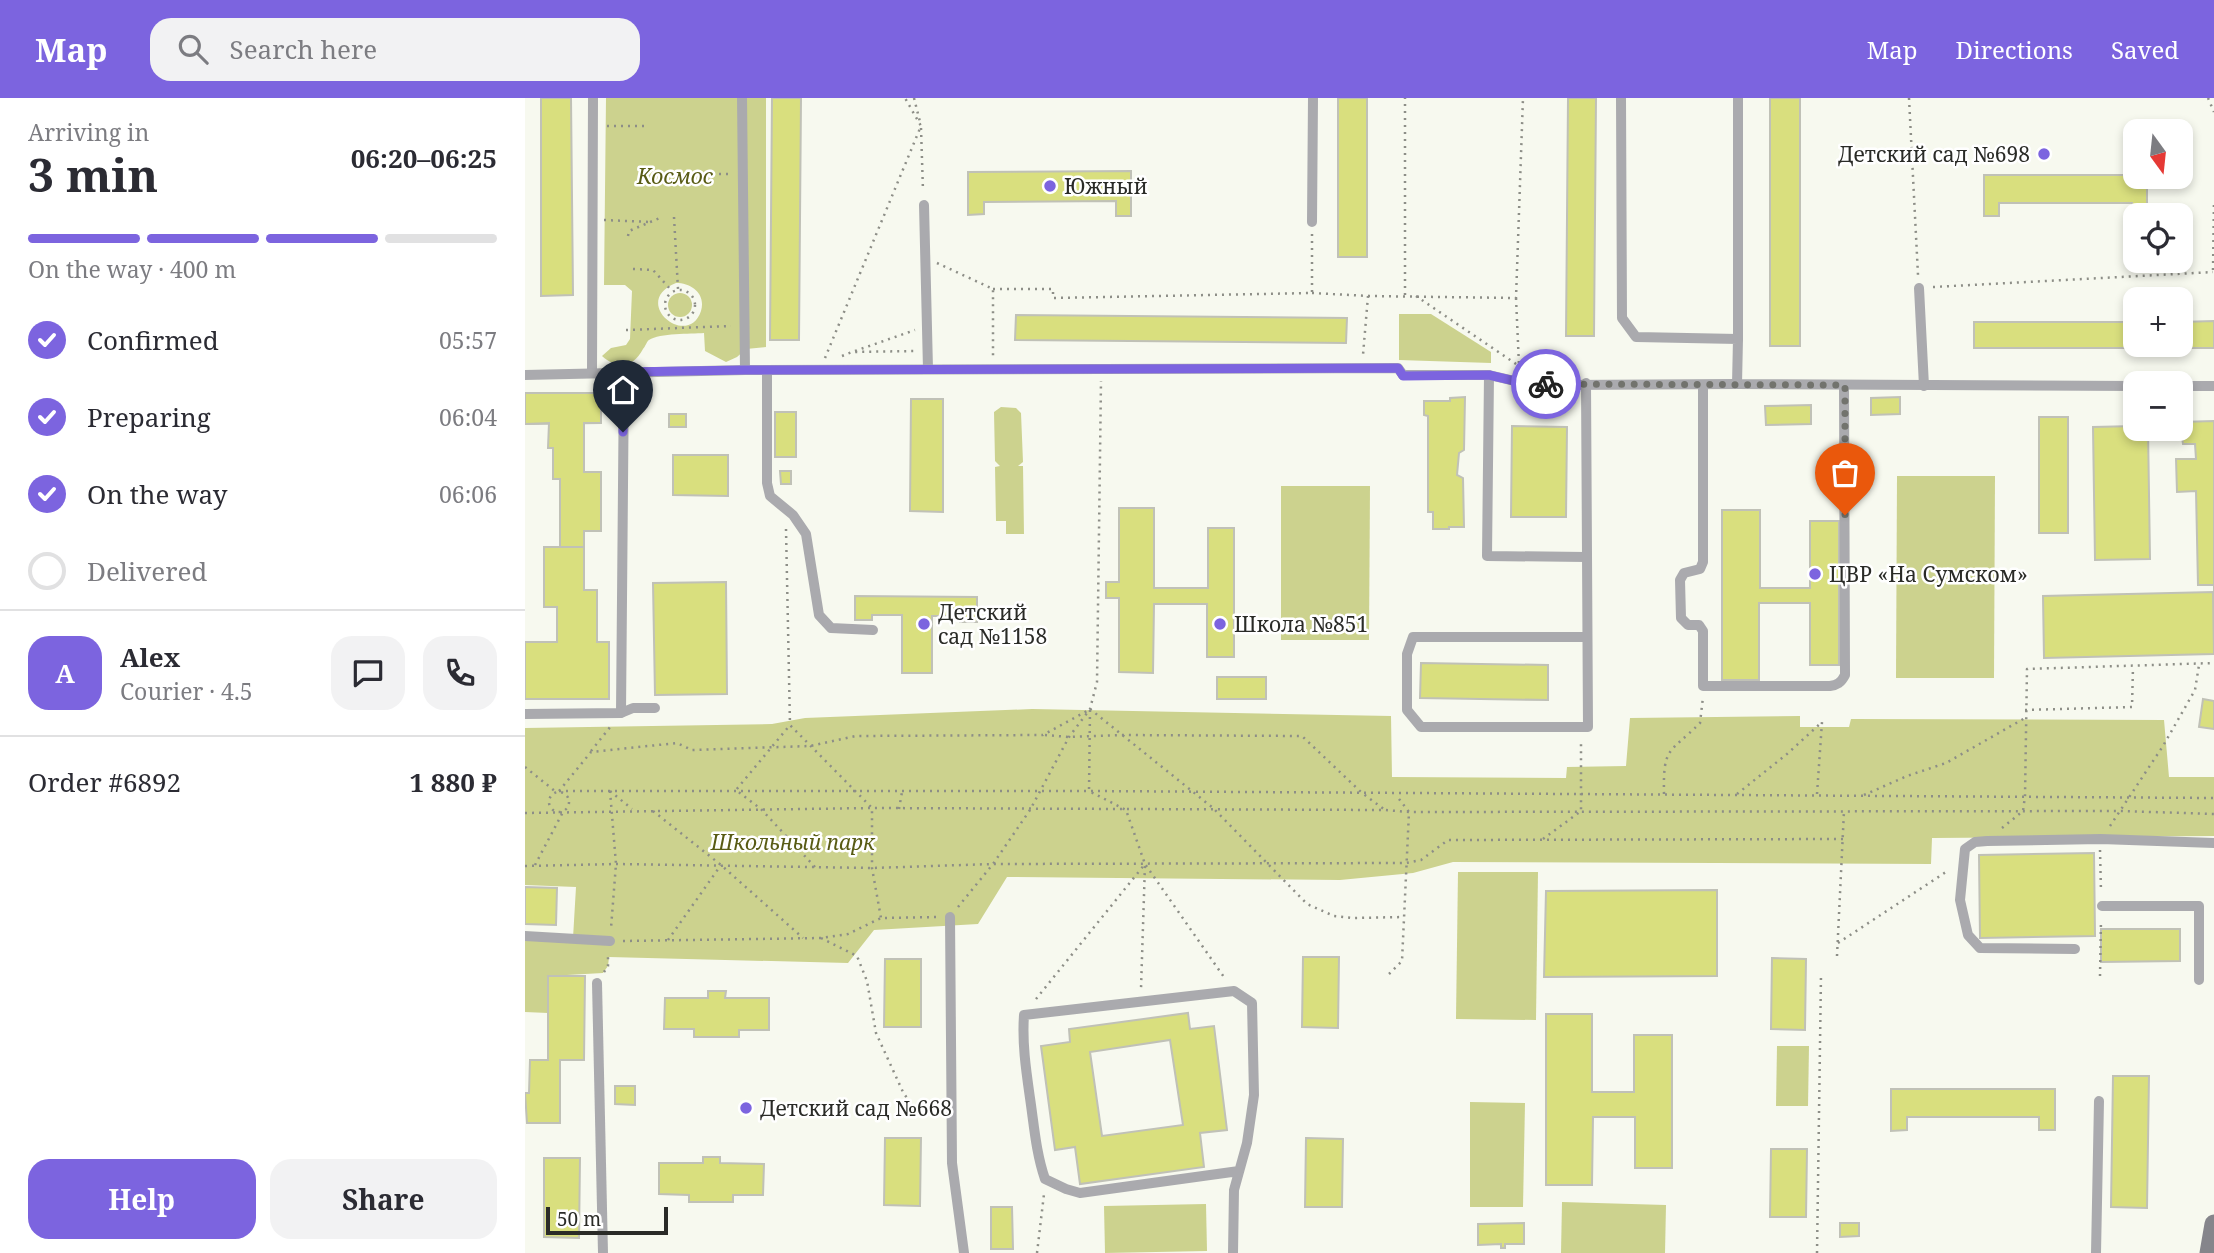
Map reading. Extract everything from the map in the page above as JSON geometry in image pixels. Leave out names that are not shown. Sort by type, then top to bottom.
[{"type":"main road","points":[[2209,1253],[2214,1224]]},
{"type":"lane","points":[[591,373],[593,98]]},
{"type":"lane","points":[[742,98],[745,370]]},
{"type":"lane","points":[[1312,222],[1313,98]]},
{"type":"lane","points":[[1621,98],[1622,318],[1636,337],[1738,339]]},
{"type":"lane","points":[[1737,384],[1738,98]]},
{"type":"lane","points":[[924,205],[928,369]]},
{"type":"lane","points":[[1919,288],[1923,386]]},
{"type":"lane","points":[[525,375],[745,370],[1398,368],[1403,376],[1489,375],[1519,382],[1565,385],[2123,386]]},
{"type":"lane","points":[[767,370],[769,496],[793,515],[806,534],[819,615],[831,628],[873,630]]},
{"type":"lane","points":[[621,713],[624,372]]},
{"type":"lane","points":[[1489,375],[1487,556],[1586,557]]},
{"type":"lane","points":[[1586,383],[1588,727],[1421,727],[1407,710],[1407,654],[1413,637],[1587,637]]},
{"type":"lane","points":[[1703,385],[1703,562],[1700,569],[1688,571],[1681,576],[1680,613],[1688,625],[1702,627],[1703,686],[1830,686],[1837,685],[1845,676],[1845,385]]},
{"type":"lane","points":[[2193,386],[2214,386]]},
{"type":"lane","points":[[525,714],[621,713],[633,708],[655,708]]},
{"type":"lane","points":[[2075,949],[1980,948],[1968,935],[1961,900],[1965,849],[1975,842],[1987,841],[2101,839],[2214,843]]},
{"type":"lane","points":[[2102,906],[2199,905],[2199,980]]},
{"type":"lane","points":[[950,916],[952,1163],[964,1253]]},
{"type":"lane","points":[[525,936],[610,941]]},
{"type":"lane","points":[[597,983],[603,1253]]},
{"type":"lane","points":[[1233,1253],[1234,1190],[1247,1143],[1254,1095],[1252,1003],[1234,991],[1024,1016],[1022,1034],[1038,1161],[1045,1179],[1080,1193],[1239,1171]]},
{"type":"lane","points":[[2096,1253],[2099,1101]]},
{"type":"path","points":[[905,98],[921,126]]},
{"type":"path","points":[[913,98],[921,126],[924,205]]},
{"type":"path","points":[[1405,98],[1405,295]]},
{"type":"path","points":[[1519,382],[1516,298],[1523,98]]},
{"type":"path","points":[[1909,98],[1919,288],[2213,272],[2214,200]]},
{"type":"path","points":[[2208,98],[2214,112]]},
{"type":"path","points":[[593,126],[649,126]]},
{"type":"path","points":[[820,370],[921,126]]},
{"type":"path","points":[[698,174],[743,174]]},
{"type":"path","points":[[628,236],[629,231],[662,217]]},
{"type":"path","points":[[674,217],[678,289]]},
{"type":"path","points":[[593,220],[650,222]]},
{"type":"path","points":[[1312,222],[1312,293]]},
{"type":"path","points":[[925,257],[993,289],[1053,289],[1053,298],[1312,293],[1516,298]]},
{"type":"path","points":[[632,269],[653,270],[672,291]]},
{"type":"path","points":[[993,289],[993,369]]},
{"type":"path","points":[[686,290],[695,300],[693,313],[682,320],[672,318],[666,310],[666,299],[672,291],[686,290]]},
{"type":"path","points":[[1361,368],[1368,296]]},
{"type":"path","points":[[1416,296],[1519,366]]},
{"type":"path","points":[[681,334],[682,320]]},
{"type":"path","points":[[625,330],[745,325]]},
{"type":"path","points":[[852,352],[927,326]]},
{"type":"path","points":[[1089,791],[1090,709],[1097,682],[1101,369]]},
{"type":"path","points":[[786,510],[790,725],[872,808],[872,867],[881,918]]},
{"type":"path","points":[[1987,841],[2023,811],[2027,668],[2214,663]]},
{"type":"path","points":[[2100,976],[2101,839],[2122,811],[2195,690],[2199,665]]},
{"type":"path","points":[[2025,710],[2132,707],[2133,667]]},
{"type":"path","points":[[1664,794],[1665,762],[1670,750],[1700,723],[1704,704],[1703,686]]},
{"type":"path","points":[[1043,735],[1090,709]]},
{"type":"path","points":[[1090,709],[1213,808],[1307,904],[1333,916],[1404,917]]},
{"type":"path","points":[[610,941],[821,938],[848,933],[881,918],[950,916],[993,864],[1030,810],[1069,737],[1090,709]]},
{"type":"path","points":[[557,792],[621,713]]},
{"type":"path","points":[[1863,795],[1945,763],[2025,718]]},
{"type":"path","points":[[1737,794],[1822,722],[1817,794]]},
{"type":"path","points":[[736,790],[790,725]]},
{"type":"path","points":[[1581,811],[1581,740],[1588,727]]},
{"type":"path","points":[[591,752],[677,743],[692,750],[810,746],[856,736],[1302,736],[1362,793],[1385,810]]},
{"type":"path","points":[[525,767],[557,792],[565,794],[569,804],[561,812],[534,866]]},
{"type":"path","points":[[736,790],[761,809],[815,867]]},
{"type":"path","points":[[561,812],[550,808],[550,795],[557,792],[610,791],[1817,794],[2214,798]]},
{"type":"path","points":[[610,791],[634,811]]},
{"type":"path","points":[[597,983],[608,966],[616,864],[610,791]]},
{"type":"path","points":[[1089,791],[1126,810],[1145,864],[1234,991]]},
{"type":"path","points":[[899,809],[902,792]]},
{"type":"path","points":[[1389,974],[1402,961],[1409,812],[1395,794]]},
{"type":"path","points":[[525,813],[872,808],[1213,808],[1409,812],[2122,811],[2214,814]]},
{"type":"path","points":[[653,811],[721,865],[803,938]]},
{"type":"path","points":[[1541,840],[1581,811]]},
{"type":"path","points":[[1837,956],[1844,811]]},
{"type":"path","points":[[525,866],[616,864],[872,867],[1406,863],[1421,860],[1448,840],[1843,839]]},
{"type":"path","points":[[1838,943],[1963,861]]},
{"type":"path","points":[[1140,1003],[1145,864]]},
{"type":"path","points":[[1024,1016],[1145,864]]},
{"type":"path","points":[[668,941],[721,865]]},
{"type":"path","points":[[821,938],[856,956],[867,981],[876,1033],[903,1092],[916,1112],[952,1107]]},
{"type":"path","points":[[1817,1253],[1821,975]]},
{"type":"path","points":[[1037,1253],[1045,1179]]},
{"type":"green space","name":"Космос","points":[[606,98],[766,98],[766,347],[746,349],[726,362],[705,351],[704,333],[668,335],[649,340],[635,360],[619,365],[602,356],[611,348],[626,345],[630,339],[632,291],[625,285],[604,285]],"holes":[[[676,283],[692,287],[701,299],[701,311],[694,322],[685,326],[666,319],[658,301],[663,291]]]},
{"type":"green space","points":[[680,293],[688,297],[692,305],[688,313],[680,317],[672,313],[668,305],[672,297]]},
{"type":"green space","points":[[1399,314],[1431,314],[1491,352],[1491,363],[1399,360]]},
{"type":"green space","points":[[1001,407],[1016,408],[1021,413],[1023,462],[1018,466],[1023,466],[1024,534],[1006,534],[1006,521],[996,521],[995,467],[1000,466],[995,461],[994,412]]},
{"type":"green space","points":[[1897,476],[1995,476],[1994,678],[1896,678]]},
{"type":"green space","points":[[1281,486],[1370,486],[1369,640],[1281,640]]},
{"type":"green space","name":"Школьный парк","points":[[1032,709],[1391,716],[1392,777],[1566,778],[1567,767],[1626,766],[1630,718],[1800,716],[1800,727],[1849,727],[1851,719],[2164,720],[2169,777],[2214,777],[2214,836],[1932,838],[1931,864],[1453,862],[1413,873],[1340,880],[1007,877],[978,924],[874,930],[848,963],[609,957],[608,966],[603,973],[549,976],[548,1013],[525,1012],[525,936],[573,938],[576,887],[525,885],[525,728],[772,724],[805,718]]},
{"type":"green space","points":[[1458,872],[1538,872],[1536,1020],[1456,1019]]},
{"type":"green space","points":[[1777,1046],[1809,1046],[1808,1106],[1776,1106]]},
{"type":"green space","points":[[1470,1102],[1525,1103],[1523,1207],[1470,1207]]},
{"type":"green space","points":[[1562,1202],[1666,1205],[1665,1253],[1561,1253]]},
{"type":"green space","points":[[1206,1204],[1207,1251],[1105,1253],[1104,1206]]},
{"type":"building","points":[[541,98],[571,98],[573,295],[541,296]]},
{"type":"building","points":[[772,98],[801,98],[799,340],[770,340]]},
{"type":"building","points":[[1338,98],[1367,98],[1367,257],[1338,257]]},
{"type":"building","points":[[1568,98],[1596,98],[1594,336],[1566,336]]},
{"type":"building","points":[[1770,98],[1800,98],[1800,346],[1770,346]]},
{"type":"building","name":"Южный","points":[[1131,171],[1131,216],[1116,216],[1116,201],[984,202],[984,214],[968,215],[968,172]]},
{"type":"building","points":[[1984,175],[2123,175],[2123,189],[2147,189],[2147,203],[1999,203],[1999,216],[1984,216]]},
{"type":"building","points":[[1016,315],[1347,318],[1346,343],[1015,340]]},
{"type":"building","points":[[2214,321],[2214,348],[2193,348],[2193,322]]},
{"type":"building","points":[[1974,322],[2123,322],[2123,348],[1974,348]]},
{"type":"building","points":[[525,393],[601,393],[601,423],[525,424]]},
{"type":"building","points":[[525,393],[601,393],[601,423],[584,423],[584,472],[601,472],[601,531],[584,531],[584,547],[560,547],[560,479],[553,479],[553,448],[548,448],[549,423],[525,424]]},
{"type":"building","points":[[1465,397],[1464,450],[1459,453],[1457,475],[1463,478],[1464,527],[1433,529],[1433,512],[1428,512],[1428,416],[1424,415],[1424,401],[1450,401],[1450,398]]},
{"type":"building","points":[[1900,397],[1900,414],[1871,415],[1871,398]]},
{"type":"building","points":[[911,399],[943,399],[943,512],[910,511]]},
{"type":"building","points":[[1811,405],[1811,424],[1766,425],[1765,406]]},
{"type":"building","points":[[775,412],[796,412],[796,457],[775,457]]},
{"type":"building","points":[[669,414],[686,414],[686,427],[669,427]]},
{"type":"building","points":[[2039,417],[2068,417],[2068,533],[2039,533]]},
{"type":"building","points":[[2214,421],[2214,585],[2198,585],[2196,491],[2177,492],[2176,459],[2196,459],[2195,444],[2183,444],[2183,441],[2193,441],[2193,422]]},
{"type":"building","points":[[1512,426],[1567,427],[1566,517],[1511,517]]},
{"type":"building","points":[[2123,426],[2123,441],[2148,441],[2150,559],[2095,560],[2093,427]]},
{"type":"building","points":[[673,455],[728,455],[728,496],[673,495]]},
{"type":"building","points":[[780,471],[791,471],[791,484],[781,484]]},
{"type":"building","points":[[1119,508],[1154,508],[1154,588],[1208,588],[1208,528],[1234,528],[1234,657],[1207,657],[1207,604],[1154,604],[1153,673],[1119,672],[1119,598],[1106,598],[1106,582],[1119,582]]},
{"type":"building","points":[[1722,510],[1760,510],[1760,588],[1810,588],[1810,521],[1839,521],[1839,665],[1810,665],[1810,603],[1759,603],[1759,680],[1722,680]]},
{"type":"building","points":[[544,547],[584,547],[584,590],[597,590],[597,642],[609,642],[609,699],[525,699],[525,642],[557,642],[557,607],[544,607]]},
{"type":"building","points":[[726,582],[727,694],[655,695],[653,583]]},
{"type":"building","points":[[2213,592],[2214,654],[2044,658],[2043,596]]},
{"type":"building","points":[[855,596],[977,597],[977,622],[960,622],[960,616],[932,616],[932,673],[902,673],[902,615],[872,615],[872,620],[855,620]]},
{"type":"building","points":[[1421,663],[1548,665],[1548,700],[1420,698]]},
{"type":"building","points":[[1217,677],[1266,677],[1266,699],[1217,699]]},
{"type":"building","points":[[2203,699],[2214,701],[2214,729],[2199,727]]},
{"type":"building","points":[[2094,853],[2095,936],[1980,938],[1979,855]]},
{"type":"building","points":[[525,887],[557,888],[556,925],[525,924]]},
{"type":"building","points":[[1717,890],[1717,976],[1544,977],[1546,891]]},
{"type":"building","points":[[2101,929],[2180,929],[2180,961],[2101,962]]},
{"type":"building","points":[[1303,957],[1339,957],[1338,1028],[1302,1027]]},
{"type":"building","points":[[1772,958],[1806,959],[1805,1030],[1771,1029]]},
{"type":"building","points":[[885,959],[921,959],[921,1027],[884,1027]]},
{"type":"building","points":[[548,976],[585,976],[584,1060],[560,1060],[560,1123],[527,1123],[525,1093],[529,1093],[530,1060],[548,1060]]},
{"type":"building","points":[[708,991],[726,991],[725,998],[769,998],[769,1030],[739,1030],[739,1037],[694,1037],[694,1029],[664,1029],[665,998],[708,998]]},
{"type":"building","points":[[1188,1013],[1190,1029],[1214,1026],[1227,1130],[1200,1133],[1204,1167],[1080,1184],[1075,1147],[1055,1150],[1041,1046],[1070,1042],[1069,1029]],"holes":[[[1170,1040],[1183,1125],[1102,1136],[1090,1052]]]},
{"type":"building","points":[[1546,1014],[1592,1014],[1592,1092],[1634,1092],[1634,1035],[1672,1035],[1672,1168],[1635,1168],[1635,1117],[1593,1117],[1592,1185],[1546,1185]]},
{"type":"building","points":[[2113,1076],[2149,1076],[2147,1208],[2111,1207]]},
{"type":"building","points":[[615,1086],[635,1086],[635,1105],[615,1104]]},
{"type":"building","points":[[1891,1089],[2055,1089],[2055,1130],[2039,1130],[2039,1117],[1907,1117],[1907,1130],[1891,1131]]},
{"type":"building","points":[[885,1138],[921,1138],[920,1206],[884,1205]]},
{"type":"building","points":[[1306,1138],[1343,1139],[1342,1207],[1305,1207]]},
{"type":"building","points":[[1771,1149],[1807,1149],[1806,1217],[1770,1217]]},
{"type":"building","points":[[703,1157],[720,1157],[720,1163],[764,1164],[763,1195],[733,1195],[733,1202],[689,1202],[689,1195],[659,1194],[659,1163],[703,1163]]},
{"type":"building","points":[[544,1158],[580,1158],[579,1238],[544,1237]]},
{"type":"building","points":[[991,1207],[1012,1207],[1013,1249],[991,1249]]},
{"type":"building","points":[[1524,1223],[1524,1244],[1505,1244],[1505,1248],[1501,1248],[1501,1244],[1478,1245],[1478,1224]]},
{"type":"building","points":[[1840,1223],[1859,1223],[1859,1236],[1840,1237]]},
{"type":"way so far","points":[[1546,384],[1845,385],[1845,515]]},
{"type":"place","name":"Детский сад №698","points":[[2044,154]]},
{"type":"place","name":"Южный","points":[[1050,186]]},
{"type":"place","name":"ЦВР «На Сумском»","points":[[1815,574]]},
{"type":"place","name":"Детский сад №1158","points":[[924,624]]},
{"type":"place","name":"Школа №851","points":[[1220,624]]},
{"type":"place","name":"Детский сад №668","points":[[746,1108]]},
{"type":"route","points":[[623,432],[624,372],[1398,368],[1403,376],[1489,375],[1519,382],[1546,384]]}]
